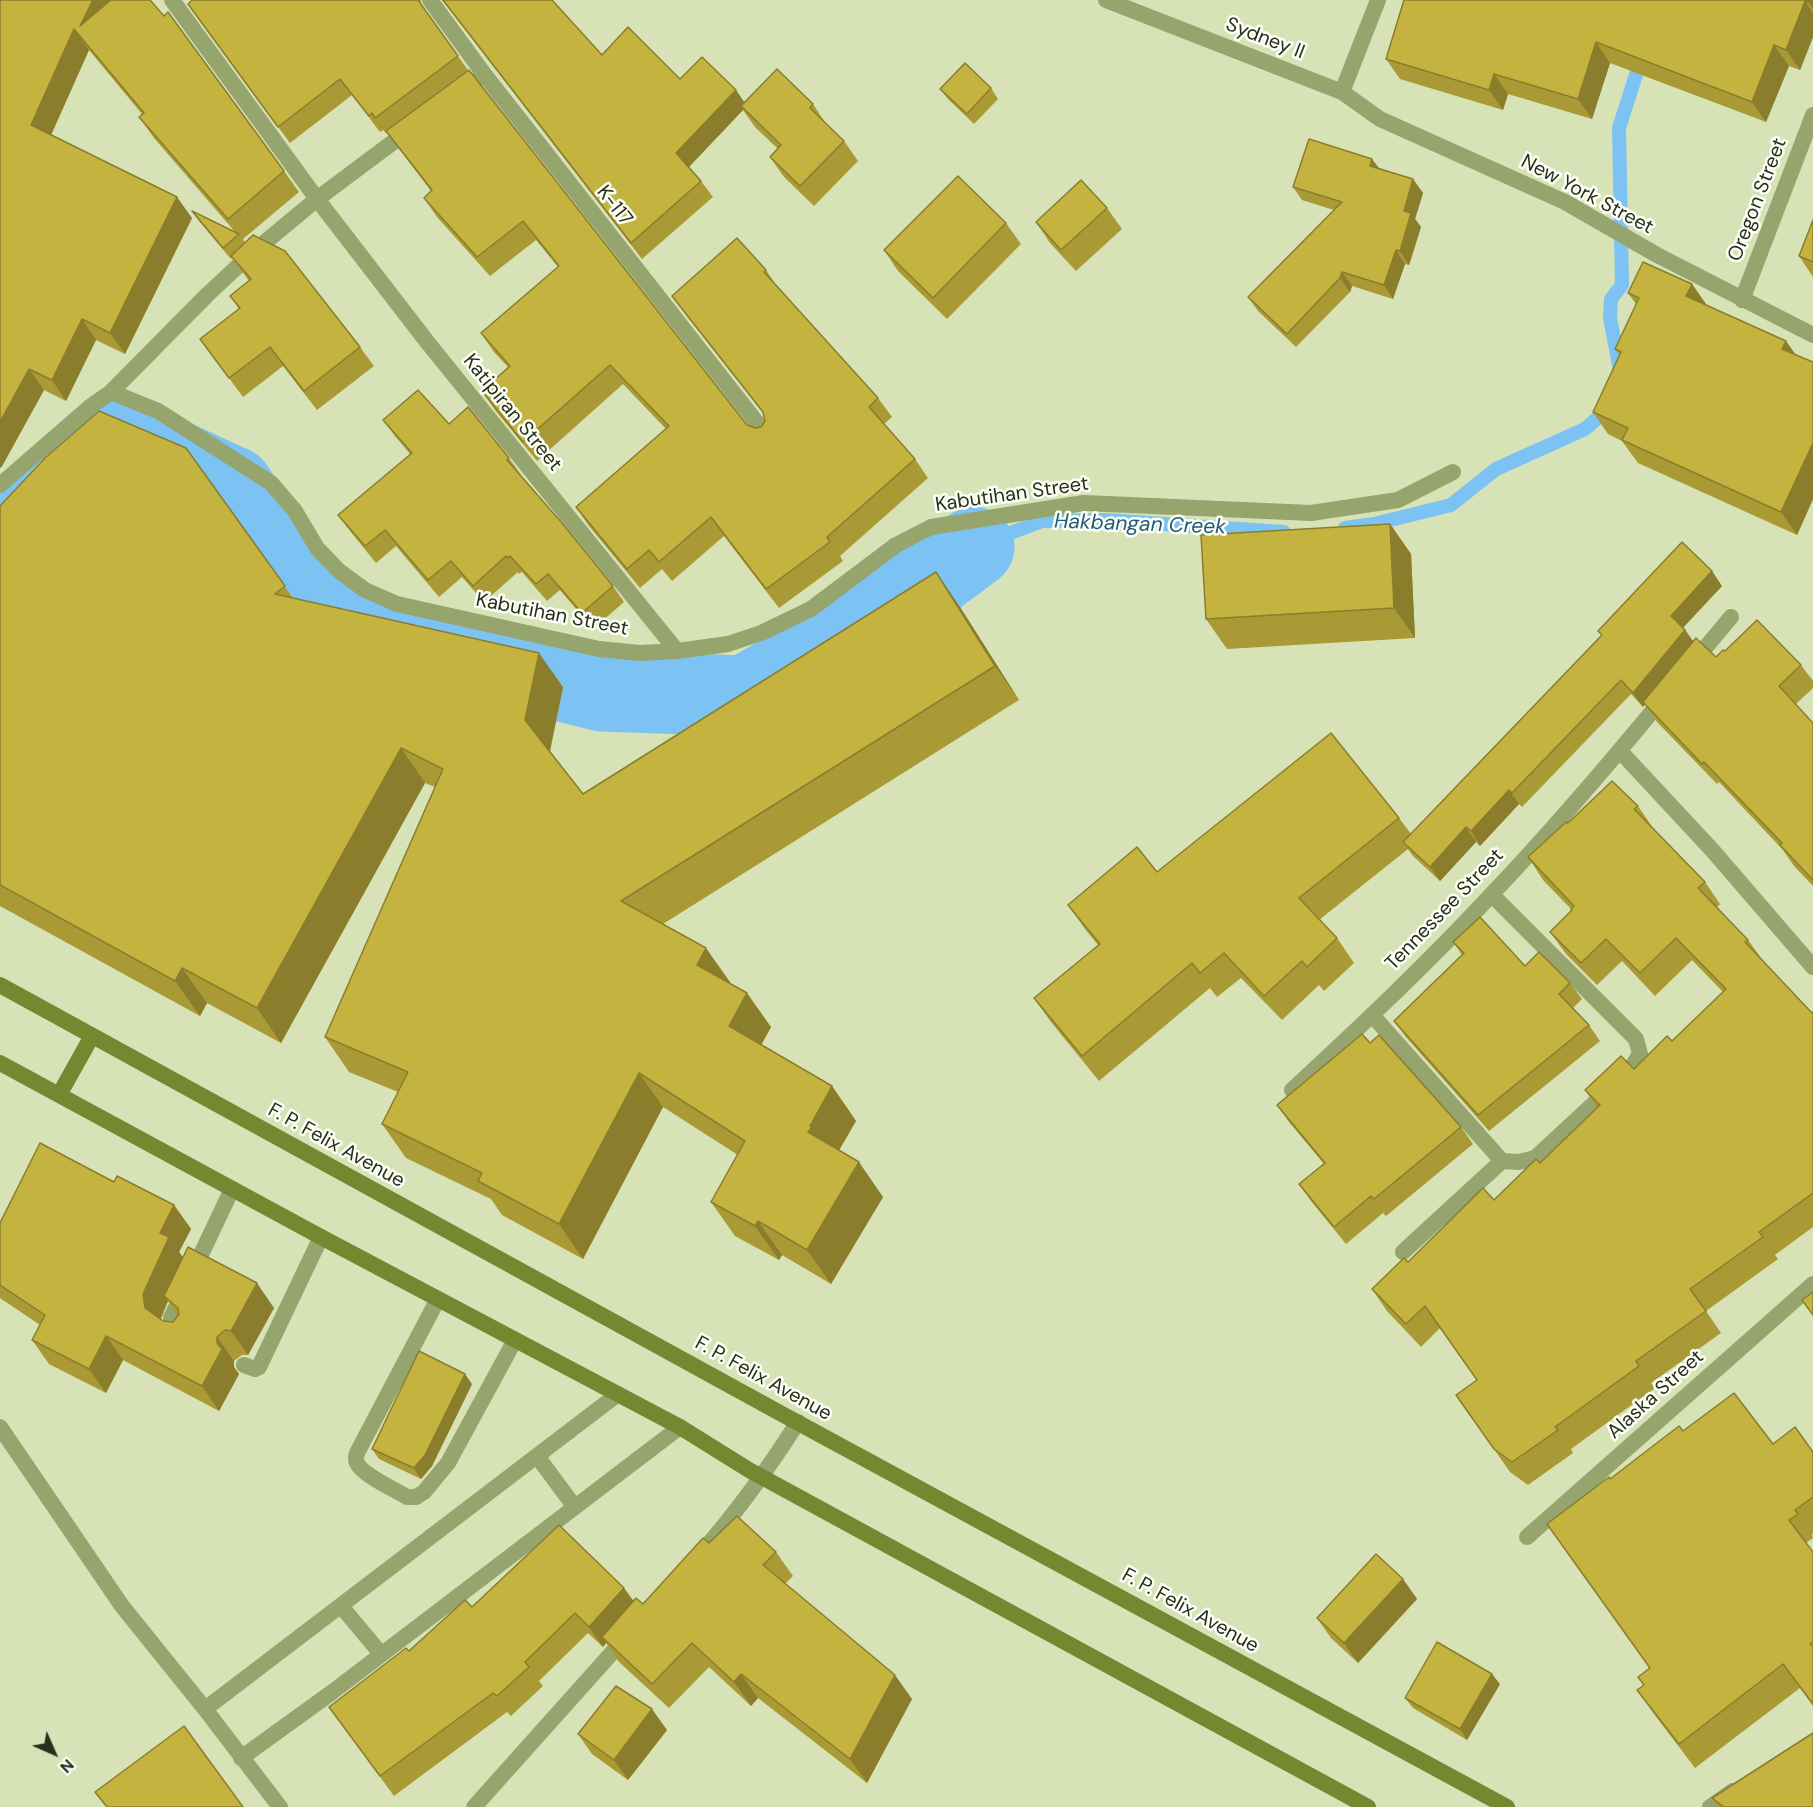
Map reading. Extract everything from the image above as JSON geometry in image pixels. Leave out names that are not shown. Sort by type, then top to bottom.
[{"type":"main road","name":"F. P. Felix Avenue","points":[[0,985],[1507,1807]]},
{"type":"main road","points":[[59,1095],[92,1036]]},
{"type":"main road","points":[[0,1063],[321,1237],[680,1427],[763,1477],[1368,1807]]},
{"type":"street","name":"Katipiran Street","points":[[172,0],[317,199],[428,343],[677,651]]},
{"type":"street","name":"K-117","points":[[430,0],[484,74],[768,437]]},
{"type":"street","name":"Sydney II","points":[[1106,0],[1342,92]]},
{"type":"street","points":[[1342,92],[1378,0]]},
{"type":"street","points":[[447,101],[484,74]]},
{"type":"street","name":"New York Street","points":[[1342,92],[1380,118],[1565,202],[1657,255],[1813,335]]},
{"type":"street","points":[[0,485],[91,406],[111,392],[222,281],[317,199],[429,115]]},
{"type":"street","name":"Oregon Street","points":[[1742,300],[1813,115]]},
{"type":"street","name":"Kabutihan Street","points":[[111,392],[158,411],[271,483],[295,511],[317,548],[339,571],[365,590],[397,604],[599,649],[640,653],[728,644],[771,628],[811,609],[896,545],[931,527],[1084,504],[1311,513],[1398,500],[1453,472]]},
{"type":"street","name":"Tennessee Street","points":[[1292,1090],[1372,1016],[1492,895],[1620,751],[1731,617]]},
{"type":"street","points":[[1620,751],[1713,851],[1813,967]]},
{"type":"street","points":[[1372,1016],[1502,1161],[1519,1162],[1534,1158],[1630,1070],[1640,1054],[1636,1040],[1492,895]]},
{"type":"street","points":[[1403,1252],[1502,1161]]},
{"type":"street","points":[[186,1336],[171,1327],[171,1318],[232,1189]]},
{"type":"street","points":[[244,1365],[255,1370],[259,1367],[321,1237]]},
{"type":"street","name":"Alaska Street","points":[[1527,1537],[1813,1284]]},
{"type":"street","points":[[438,1299],[357,1453],[356,1459],[363,1471],[407,1497],[416,1497],[424,1492],[448,1464],[515,1340]]},
{"type":"street","points":[[205,1709],[618,1394]]},
{"type":"street","points":[[691,1564],[730,1520],[763,1477],[798,1422]]},
{"type":"street","points":[[0,1427],[122,1606],[280,1807]]},
{"type":"street","points":[[242,1758],[680,1427]]},
{"type":"street","points":[[537,1456],[574,1506]]},
{"type":"street","points":[[341,1605],[381,1654]]},
{"type":"street","points":[[474,1807],[637,1624]]},
{"type":"street","points":[[1710,1807],[1749,1779]]},
{"type":"building","points":[[0,0],[93,0],[80,26],[111,0],[150,0],[164,16],[168,12],[284,171],[228,219],[139,117],[144,113],[74,29],[31,125],[177,197],[110,333],[82,319],[52,380],[29,369],[0,422]]},
{"type":"building","points":[[192,0],[418,0],[458,56],[375,118],[372,113],[369,116],[340,79],[278,127],[188,4]]},
{"type":"building","points":[[443,0],[552,0],[602,55],[628,27],[680,79],[702,57],[736,90],[676,153],[701,181],[631,243]]},
{"type":"building","points":[[1404,0],[1809,0],[1805,1],[1786,50],[1774,45],[1752,102],[1596,42],[1578,99],[1494,74],[1489,90],[1386,59]]},
{"type":"building","points":[[965,63],[991,88],[967,114],[940,89]]},
{"type":"building","points":[[777,69],[813,104],[810,108],[844,141],[800,186],[770,157],[781,145],[741,106]]},
{"type":"building","points":[[469,70],[747,425],[761,427],[765,421],[763,412],[672,296],[737,238],[766,270],[764,272],[878,398],[869,407],[915,459],[827,537],[830,542],[766,589],[711,517],[659,562],[649,550],[627,569],[576,507],[669,426],[610,365],[523,442],[482,391],[510,366],[481,333],[559,266],[523,221],[477,257],[424,198],[432,190],[386,131]]},
{"type":"building","points":[[1309,139],[1372,159],[1370,166],[1413,179],[1404,211],[1411,213],[1400,251],[1396,250],[1384,285],[1342,272],[1340,278],[1287,334],[1248,297],[1342,202],[1293,187]]},
{"type":"building","points":[[958,176],[1006,223],[933,298],[884,250]]},
{"type":"building","points":[[1081,180],[1107,208],[1061,250],[1036,222]]},
{"type":"building","points":[[192,211],[239,234],[223,248]]},
{"type":"building","points":[[1813,220],[1813,262],[1799,256]]},
{"type":"building","points":[[253,235],[285,251],[360,347],[304,391],[270,347],[229,378],[200,339],[240,308],[230,296],[251,279],[231,256]]},
{"type":"building","points":[[1643,262],[1692,284],[1686,296],[1786,341],[1782,349],[1813,362],[1813,443],[1781,512],[1622,440],[1628,428],[1593,412],[1621,352],[1615,349],[1639,298],[1628,293]]},
{"type":"building","points":[[418,390],[449,424],[468,407],[509,458],[507,460],[613,586],[582,613],[548,574],[536,584],[510,556],[508,558],[506,556],[473,586],[451,561],[428,580],[385,530],[365,546],[338,515],[412,453],[383,420]]},
{"type":"building","points":[[99,411],[186,448],[285,586],[275,594],[539,653],[525,720],[583,794],[936,572],[995,666],[621,901],[706,948],[697,965],[747,993],[729,1026],[832,1086],[808,1132],[859,1162],[807,1250],[758,1221],[755,1226],[711,1202],[745,1141],[639,1073],[559,1224],[478,1181],[482,1173],[382,1124],[408,1072],[325,1037],[443,769],[401,748],[257,1008],[182,968],[175,981],[0,885],[0,506],[46,457]]},
{"type":"building","points":[[1390,524],[1394,608],[1206,619],[1201,535]]},
{"type":"building","points":[[1682,542],[1712,571],[1671,616],[1685,630],[1633,693],[1621,680],[1512,793],[1509,790],[1471,831],[1466,827],[1430,867],[1403,842],[1602,635],[1598,631]]},
{"type":"building","points":[[1757,620],[1801,665],[1779,686],[1813,723],[1813,880],[1780,845],[1782,843],[1643,702],[1696,638],[1716,657]]},
{"type":"building","points":[[1331,733],[1399,818],[1299,898],[1337,938],[1307,967],[1302,961],[1264,996],[1224,953],[1200,973],[1192,963],[1082,1056],[1034,998],[1100,944],[1068,905],[1137,847],[1157,872]]},
{"type":"building","points":[[1612,781],[1638,806],[1634,809],[1705,882],[1698,888],[1748,940],[1745,942],[1813,1012],[1813,1193],[1759,1232],[1763,1237],[1690,1289],[1706,1311],[1636,1361],[1639,1366],[1555,1427],[1558,1430],[1512,1462],[1494,1449],[1456,1395],[1477,1380],[1425,1306],[1406,1324],[1372,1289],[1404,1258],[1408,1262],[1483,1188],[1494,1200],[1536,1159],[1540,1163],[1600,1105],[1585,1090],[1621,1056],[1634,1069],[1667,1036],[1672,1041],[1726,989],[1676,938],[1640,973],[1606,939],[1581,963],[1550,932],[1574,906],[1528,857]]},
{"type":"building","points":[[1480,917],[1525,966],[1539,952],[1570,983],[1559,994],[1589,1025],[1478,1115],[1394,1021],[1464,953],[1453,942]]},
{"type":"building","points":[[1362,1034],[1370,1043],[1379,1035],[1461,1127],[1374,1199],[1371,1196],[1334,1227],[1299,1184],[1325,1163],[1277,1105]]},
{"type":"building","points":[[40,1143],[114,1182],[117,1176],[174,1205],[160,1233],[169,1237],[143,1294],[145,1308],[163,1321],[173,1322],[179,1314],[178,1308],[164,1296],[188,1247],[257,1283],[231,1331],[225,1330],[217,1337],[217,1343],[222,1349],[202,1386],[106,1336],[89,1369],[32,1340],[45,1315],[0,1285],[0,1223]]},
{"type":"building","points":[[1813,1292],[1813,1315],[1802,1300]]},
{"type":"building","points":[[419,1351],[465,1374],[425,1455],[414,1468],[372,1449]]},
{"type":"building","points":[[1734,1393],[1773,1444],[1795,1427],[1813,1452],[1813,1497],[1795,1510],[1798,1514],[1789,1520],[1813,1552],[1813,1642],[1810,1644],[1813,1647],[1813,1704],[1783,1664],[1679,1744],[1637,1690],[1644,1685],[1638,1677],[1650,1668],[1547,1524],[1679,1426],[1683,1431]]},
{"type":"building","points":[[737,1516],[776,1552],[763,1565],[895,1675],[850,1759],[741,1674],[734,1682],[692,1643],[652,1684],[602,1637],[636,1598],[643,1604],[703,1538],[709,1543]]},
{"type":"building","points":[[559,1525],[624,1588],[589,1627],[575,1613],[525,1662],[529,1667],[497,1696],[493,1693],[380,1776],[329,1707],[406,1648],[409,1651],[465,1600],[472,1607]]},
{"type":"building","points":[[1376,1554],[1403,1579],[1344,1643],[1317,1618]]},
{"type":"building","points":[[1437,1642],[1492,1674],[1460,1729],[1405,1698]]},
{"type":"building","points":[[616,1686],[652,1709],[614,1760],[578,1734]]},
{"type":"building","points":[[184,1726],[243,1807],[107,1807],[95,1792]]},
{"type":"building","points":[[1813,1733],[1813,1807],[1724,1807],[1712,1798]]},
{"type":"waterway","name":"Hakbangan Creek","points":[[1619,377],[1620,370],[1610,318],[1611,299],[1622,285],[1619,128],[1642,56]]},
{"type":"waterway","name":"Hakbangan Creek","points":[[1345,528],[1374,524],[1451,505],[1496,469],[1585,429],[1609,408]]},
{"type":"waterway","name":"Hakbangan Creek","points":[[0,531],[113,432],[233,487],[319,620],[602,691],[745,696],[869,625],[974,547]]},
{"type":"waterway","name":"Hakbangan Creek","points":[[974,547],[1042,521],[1106,520],[1284,532]]}]
